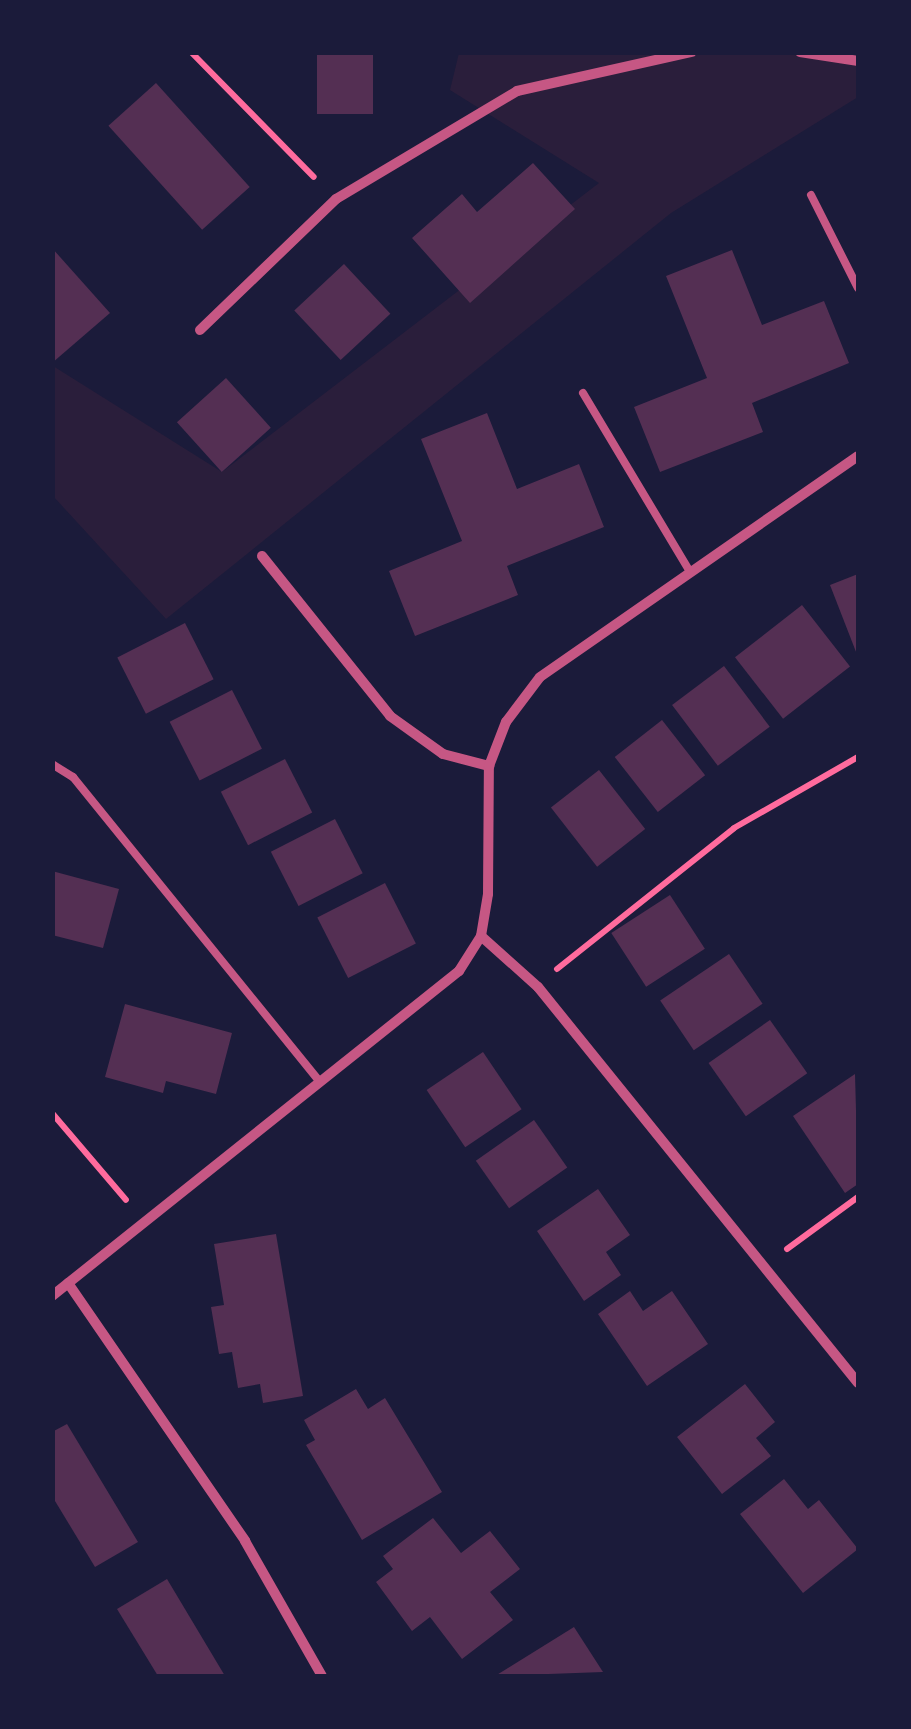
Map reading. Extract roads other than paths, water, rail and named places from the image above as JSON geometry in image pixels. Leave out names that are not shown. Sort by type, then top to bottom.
[{"type":"street","points":[[200,330],[336,200],[517,91],[692,52]]},
{"type":"street","points":[[800,52],[858,61]]},
{"type":"street","points":[[52,1296],[458,971],[481,936],[489,766],[506,722],[540,677],[858,456]]},
{"type":"street","points":[[262,556],[390,716],[443,754],[489,766]]},
{"type":"street","points":[[481,936],[538,988],[766,1264],[858,1383]]},
{"type":"street","points":[[68,1283],[245,1541],[322,1676]]},
{"type":"lane","points":[[812,195],[858,288]]},
{"type":"lane","points":[[583,393],[689,570]]},
{"type":"lane","points":[[52,764],[73,777],[320,1082]]}]
